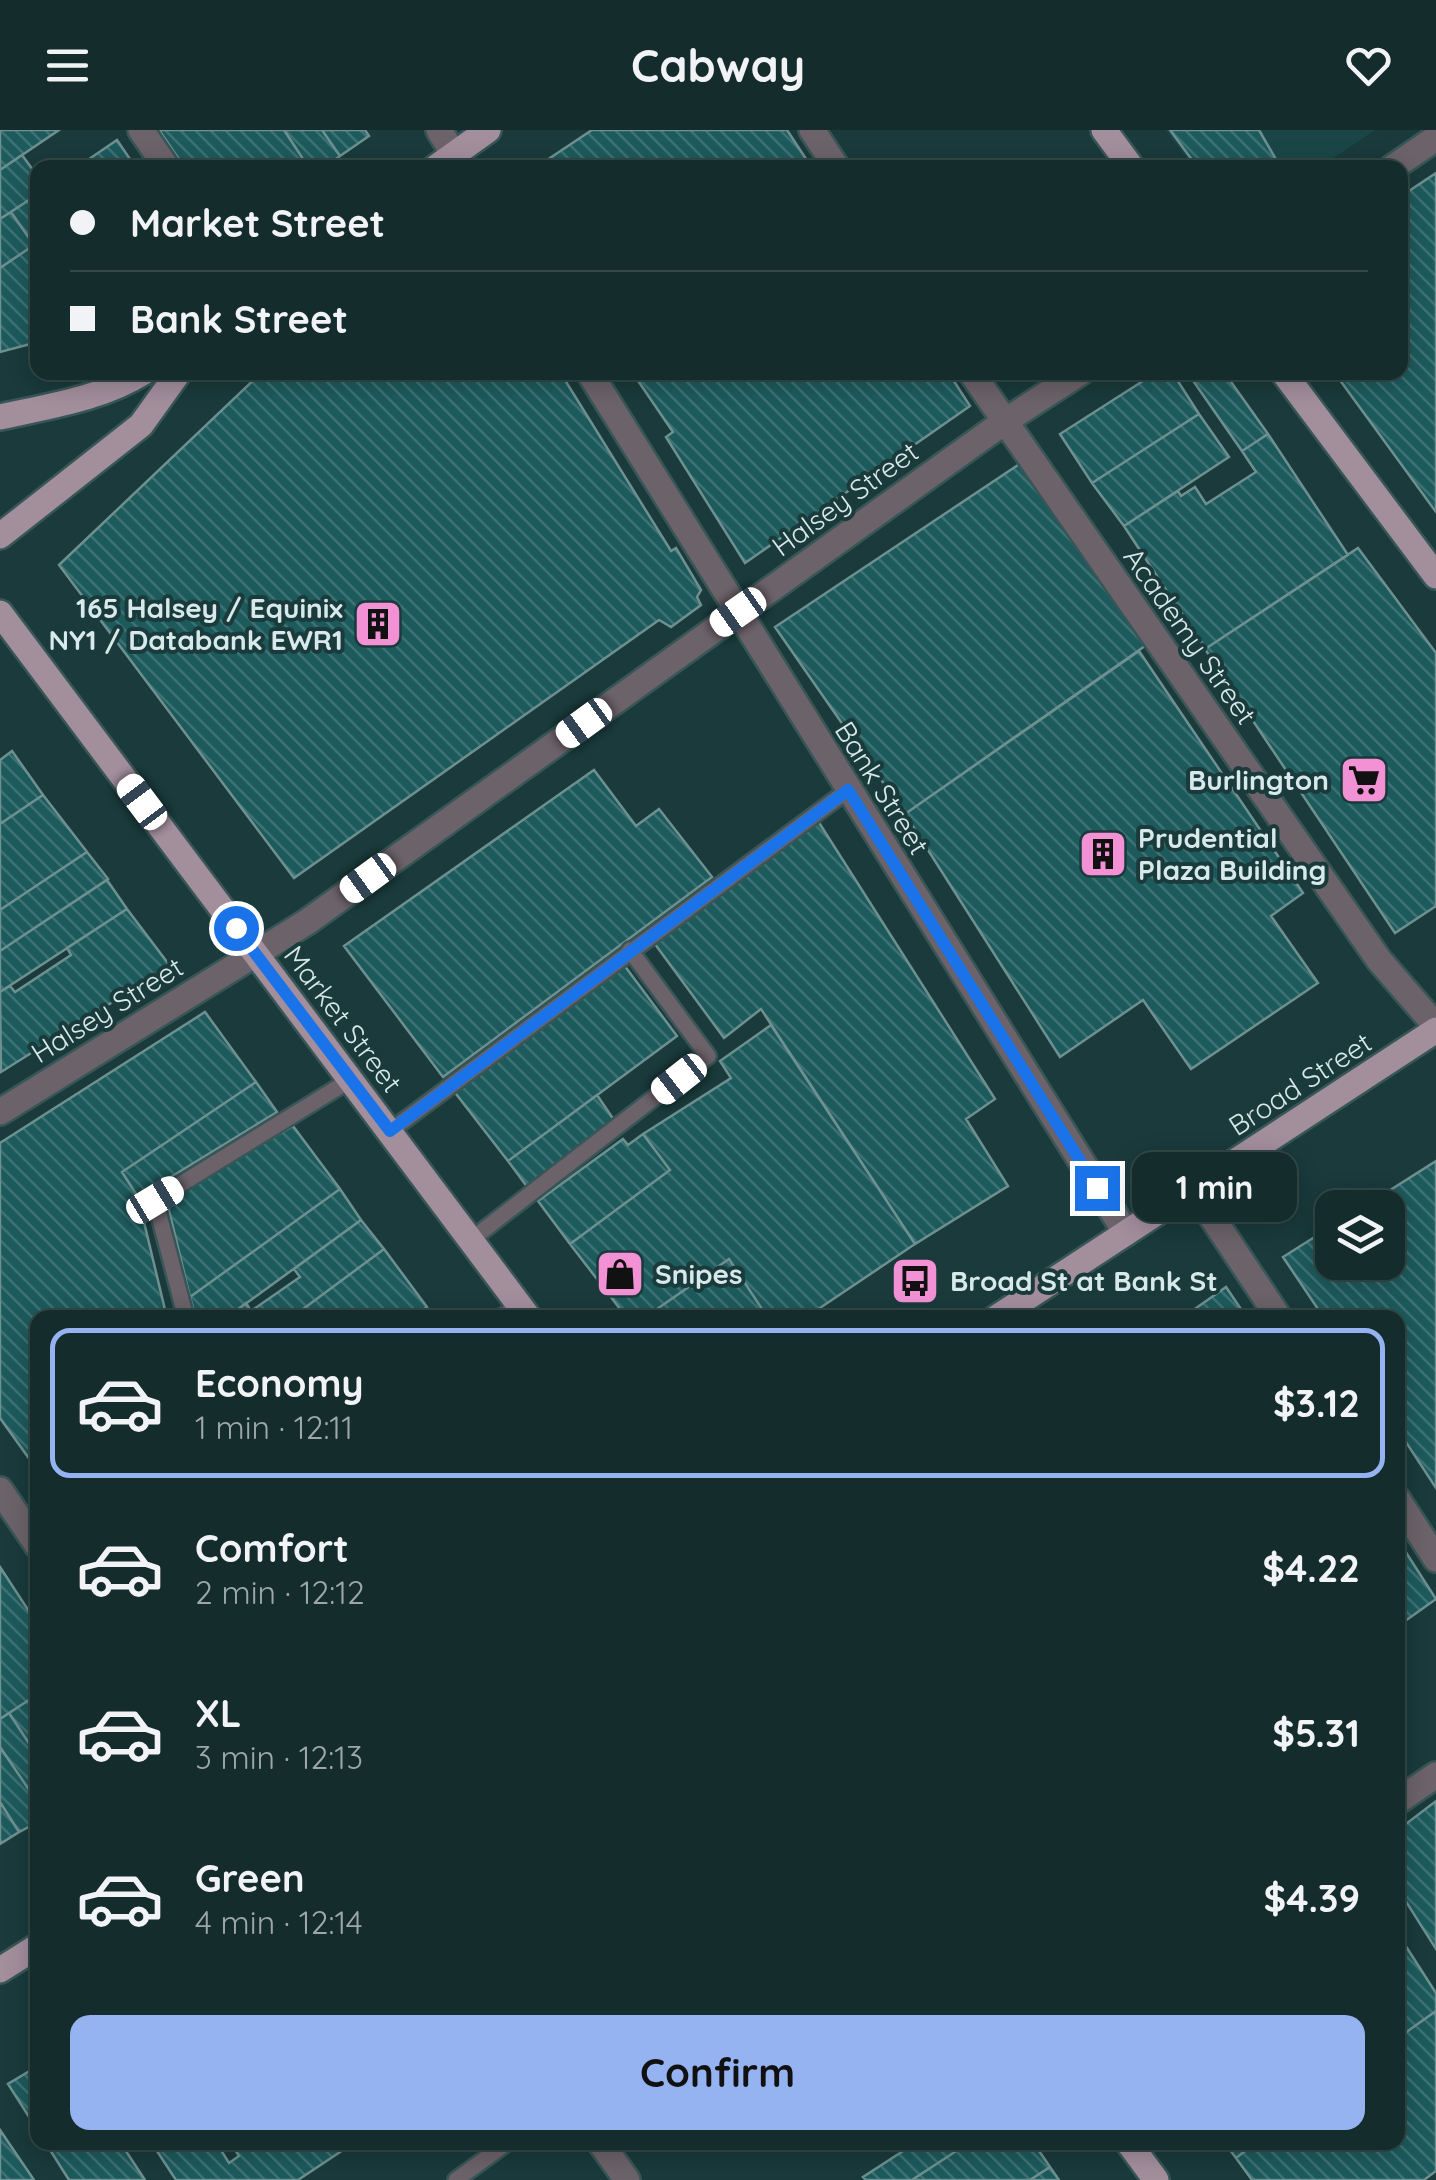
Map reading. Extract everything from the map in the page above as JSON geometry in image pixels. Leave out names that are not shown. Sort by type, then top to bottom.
[{"type":"main road","points":[[453,160],[488,130]]},
{"type":"main road","points":[[1104,130],[1126,160]]},
{"type":"main road","points":[[0,417],[104,392],[128,380]]},
{"type":"main road","points":[[0,536],[141,425],[173,380]]},
{"type":"main road","points":[[1289,380],[1436,576]]},
{"type":"main road","name":"Market Street","points":[[0,613],[472,1238],[514,1310]]},
{"type":"main road","name":"Broad Street","points":[[1008,1310],[1436,1028]]},
{"type":"main road","points":[[0,1970],[30,1951]]},
{"type":"main road","points":[[1134,2150],[1156,2180]]},
{"type":"street","points":[[141,130],[162,160]]},
{"type":"street","points":[[439,130],[449,160]]},
{"type":"street","points":[[812,130],[832,160]]},
{"type":"street","points":[[1404,160],[1436,138]]},
{"type":"street","name":"Bank Street","points":[[594,380],[1126,1233]]},
{"type":"street","name":"Academy Street","points":[[976,380],[1380,960],[1436,1028]]},
{"type":"street","name":"Halsey Street","points":[[0,1112],[307,922],[1004,422],[1069,380]]},
{"type":"street","points":[[1194,1190],[1274,1310]]},
{"type":"street","points":[[0,1490],[30,1534]]},
{"type":"street","points":[[1405,1511],[1436,1560]]},
{"type":"street","points":[[1405,1796],[1436,1775]]},
{"type":"street","points":[[606,2150],[627,2180]]},
{"type":"lane","points":[[390,1131],[848,790]]},
{"type":"lane","points":[[472,1238],[534,1194],[708,1056],[630,950]]},
{"type":"lane","points":[[184,1310],[155,1200],[350,1080]]},
{"type":"lane","points":[[456,2180],[497,2150]]},
{"type":"shaded area","points":[[1165,130],[1375,130],[1331,160],[1189,160]]},
{"type":"building","points":[[0,130],[59,130],[0,170]]},
{"type":"building","points":[[159,130],[284,130],[304,160],[180,160]]},
{"type":"building","points":[[284,130],[322,130],[340,156],[335,160],[304,160]]},
{"type":"building","points":[[322,130],[365,130],[369,136],[340,156]]},
{"type":"building","points":[[592,130],[787,130],[807,160],[547,160]]},
{"type":"building","points":[[1170,130],[1259,130],[1276,160],[1192,160]]},
{"type":"building","points":[[117,140],[131,160],[88,160]]},
{"type":"building","points":[[22,155],[30,166],[30,199],[0,219],[0,170]]},
{"type":"building","points":[[1436,173],[1436,512],[1340,380],[1408,380],[1408,192]]},
{"type":"building","points":[[30,199],[30,239],[11,212]]},
{"type":"building","points":[[11,212],[30,239],[30,248],[0,268],[0,219]]},
{"type":"building","points":[[30,248],[30,344],[0,352],[0,268]]},
{"type":"building","name":"165 Halsey / Equinix NY1 / Databank EWR1","points":[[254,380],[565,380],[671,551],[676,548],[701,590],[697,597],[701,605],[671,627],[659,620],[294,878],[59,565]]},
{"type":"building","points":[[637,380],[953,380],[970,406],[745,563],[666,437],[673,432]]},
{"type":"building","points":[[1144,380],[1177,380],[1199,414],[1092,483],[1060,434]]},
{"type":"building","points":[[1193,380],[1230,380],[1268,434],[1242,451]]},
{"type":"building","points":[[1199,414],[1229,457],[1124,526],[1092,483]]},
{"type":"building","points":[[1268,434],[1348,555],[1205,649],[1124,526],[1178,491],[1181,496],[1195,487],[1206,504],[1256,472],[1242,451]]},
{"type":"building","points":[[1021,463],[1145,646],[905,814],[775,627]]},
{"type":"building","name":"Burlington","points":[[1358,548],[1436,653],[1436,906],[1395,933],[1205,649]]},
{"type":"building","name":"Prudential Plaza Building","points":[[1139,651],[1303,893],[1271,916],[1318,983],[1191,1069],[1143,1000],[1060,1057],[905,814]]},
{"type":"building","points":[[12,751],[43,795],[0,824],[0,760]]},
{"type":"building","points":[[594,770],[636,826],[659,809],[712,877],[443,1077],[344,946]]},
{"type":"building","points":[[43,795],[87,852],[0,910],[0,824]]},
{"type":"building","points":[[818,821],[995,1099],[966,1119],[1008,1186],[915,1244],[761,1009],[724,1038],[652,940]]},
{"type":"building","points":[[87,852],[108,879],[0,951],[0,910]]},
{"type":"building","points":[[107,880],[127,909],[0,992],[0,951]]},
{"type":"building","points":[[127,909],[170,966],[1,1072],[0,992],[10,986],[15,992],[71,955],[67,948]]},
{"type":"building","points":[[624,965],[677,1036],[508,1161],[453,1090]]},
{"type":"building","points":[[205,1012],[256,1082],[122,1172],[138,1197],[165,1310],[30,1310],[30,1460],[0,1418],[0,1143]]},
{"type":"building","points":[[771,1025],[915,1244],[817,1310],[763,1310],[729,1259],[656,1310],[621,1310],[570,1244],[670,1170],[643,1134],[731,1078],[720,1061]]},
{"type":"building","points":[[256,1082],[277,1112],[138,1197],[122,1172]]},
{"type":"building","points":[[597,1095],[616,1123],[528,1188],[508,1161]]},
{"type":"building","points":[[293,1126],[340,1189],[190,1297],[166,1198]]},
{"type":"building","points":[[643,1134],[670,1170],[570,1244],[538,1201],[623,1139],[628,1145]]},
{"type":"building","points":[[1436,1161],[1436,1488],[1405,1441],[1405,1310],[1319,1310],[1283,1257],[1315,1237],[1315,1280],[1405,1280],[1405,1190],[1390,1190]]},
{"type":"building","points":[[340,1189],[361,1220],[237,1310],[194,1310],[190,1297]]},
{"type":"building","points":[[361,1220],[384,1249],[302,1310],[252,1310],[300,1277],[294,1269]]},
{"type":"building","points":[[384,1249],[427,1307],[423,1310],[302,1310]]},
{"type":"building","points":[[729,1259],[763,1310],[656,1310]]},
{"type":"building","points":[[1226,1287],[1242,1310],[1193,1310]]},
{"type":"building","points":[[1405,1551],[1436,1599],[1405,1621]]},
{"type":"building","points":[[0,1567],[30,1613],[30,1699],[0,1719]]},
{"type":"building","points":[[30,1699],[30,1745],[9,1713]]},
{"type":"building","points":[[9,1713],[30,1745],[30,1791],[0,1747],[0,1719]]},
{"type":"building","points":[[0,1747],[30,1791],[30,1826],[19,1832],[0,1802]]},
{"type":"building","points":[[1436,1801],[1436,1949],[1405,1900],[1405,1825]]},
{"type":"building","points":[[0,1802],[19,1832],[0,1844]]},
{"type":"building","points":[[1405,1945],[1436,1993],[1436,2011],[1405,2033]]},
{"type":"building","points":[[1436,2011],[1436,2171],[1424,2180],[1252,2180],[1236,2158],[1246,2150],[1405,2150],[1405,2033]]},
{"type":"building","points":[[30,2071],[30,2118],[8,2084]]},
{"type":"building","points":[[0,2130],[34,2180],[0,2180]]},
{"type":"building","points":[[50,2150],[125,2150],[145,2180],[69,2180]]},
{"type":"building","points":[[156,2150],[221,2150],[229,2163],[239,2156],[235,2150],[343,2150],[298,2180],[176,2180]]},
{"type":"building","points":[[905,2150],[958,2150],[912,2180],[863,2177]]},
{"type":"building","points":[[958,2150],[1038,2150],[1050,2167],[1030,2180],[912,2180]]},
{"type":"building","points":[[1230,2150],[1246,2150],[1236,2158]]},
{"type":"building","points":[[1050,2167],[1059,2180],[1030,2180]]},
{"type":"place","name":"165 Halsey / Equinix NY1 / Databank EWR1","points":[[378,624]]},
{"type":"place","name":"Burlington","points":[[1364,780]]},
{"type":"place","name":"Prudential Plaza Building","points":[[1103,854]]},
{"type":"place","name":"Snipes","points":[[620,1274]]},
{"type":"place","name":"Broad St at Bank St","points":[[915,1281]]},
{"type":"route","points":[[236,928],[390,1131],[848,790],[1097,1188]]}]
